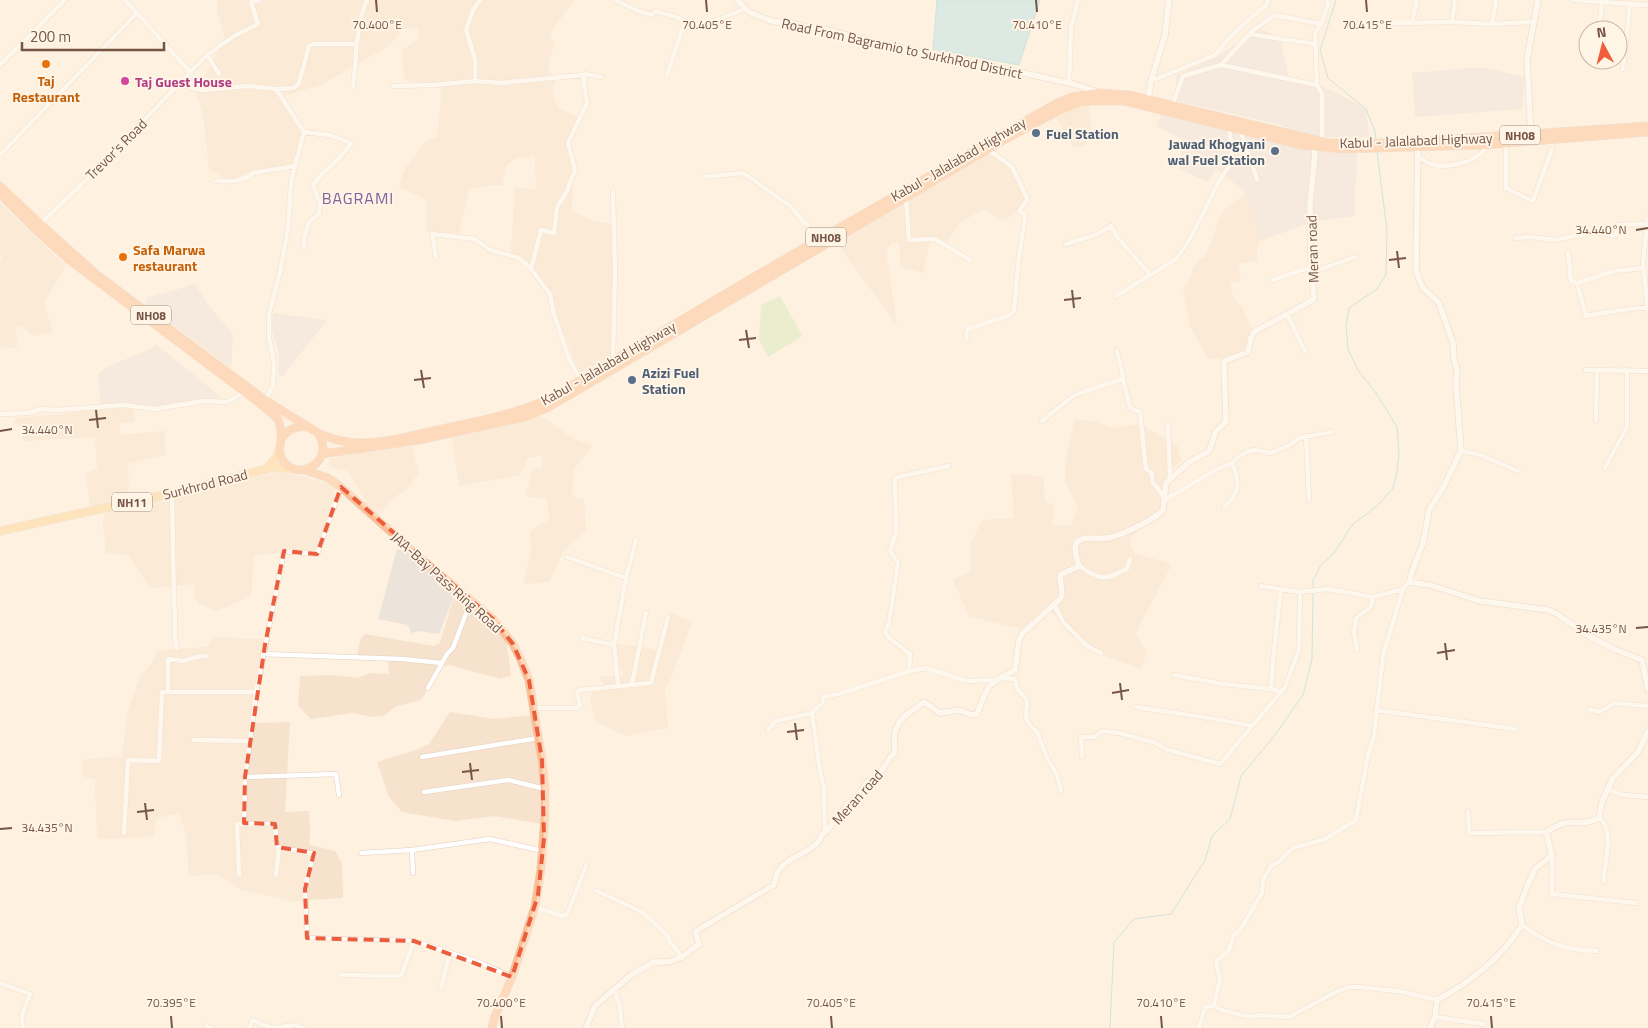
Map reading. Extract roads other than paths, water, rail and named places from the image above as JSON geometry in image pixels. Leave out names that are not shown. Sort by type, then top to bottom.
[{"type":"highway","name":"Kabul - Jalalabad Highway","points":[[888,204],[906,198],[988,149],[1057,103],[1072,97],[1098,92],[1129,95],[1316,143]]},
{"type":"highway","name":"Kabul - Jalalabad Highway","points":[[305,470],[317,464],[322,456],[419,437],[497,417],[531,407],[583,384],[817,244],[1025,125],[1081,102],[1124,101],[1231,122],[1239,130],[1342,146],[1483,142],[1648,126]]},
{"type":"highway","name":"Kabul - Jalalabad Highway","points":[[1483,142],[1506,143],[1531,137],[1648,132]]},
{"type":"highway","name":"Kabul - Jalalabad Highway","points":[[0,186],[96,274],[265,400],[315,431]]},
{"type":"highway","name":"NH08","points":[[0,194],[68,259],[278,419],[281,438],[280,451]]},
{"type":"highway","name":"Kabul - Jalalabad Highway","points":[[583,384],[613,361],[754,282]]},
{"type":"highway","name":"Kabul - Jalalabad Highway","points":[[281,438],[292,428],[306,427],[335,440],[359,443],[419,437]]},
{"type":"highway","points":[[315,431],[323,444],[322,456],[328,478]]},
{"type":"highway","points":[[280,451],[284,462],[294,469],[305,470]]},
{"type":"highway","name":"JAA-Bay Pass Ring Road","points":[[305,470],[328,478],[341,487],[418,556],[493,619],[513,644],[528,680],[545,789],[538,895],[512,977],[492,1028]]},
{"type":"main road","name":"Surkhrod Road","points":[[264,470],[271,465],[280,451]]},
{"type":"main road","name":"Surkhrod Road","points":[[0,531],[172,493],[264,470],[284,467],[294,469]]},
{"type":"street","points":[[0,65],[65,0]]},
{"type":"street","points":[[125,0],[191,73]]},
{"type":"street","points":[[250,1],[260,0]]},
{"type":"street","points":[[354,87],[357,44],[364,6],[367,0]]},
{"type":"street","points":[[475,81],[475,59],[466,30],[473,10],[480,0]]},
{"type":"street","points":[[615,0],[638,11],[652,15],[655,11],[679,18],[684,24]]},
{"type":"street","name":"Road From Bagramio to SurkhRod District","points":[[736,0],[745,9],[771,21],[823,30],[1072,84],[1098,92]]},
{"type":"street","points":[[1072,97],[1071,28],[1078,0]]},
{"type":"street","points":[[1148,100],[1151,82],[1165,35],[1169,0]]},
{"type":"street","points":[[1151,82],[1215,55],[1233,34],[1266,5],[1268,0]]},
{"type":"street","points":[[1316,143],[1322,94],[1317,85],[1315,33],[1321,24],[1328,4],[1327,0]]},
{"type":"street","points":[[1412,23],[1416,0]]},
{"type":"street","points":[[1452,22],[1455,0]]},
{"type":"street","points":[[1492,24],[1496,0]]},
{"type":"street","points":[[1531,137],[1527,59],[1538,0]]},
{"type":"street","points":[[1574,0],[1648,5]]},
{"type":"street","name":"Trevor's Road","points":[[40,224],[181,84],[207,55],[234,36],[258,24],[250,1]]},
{"type":"street","points":[[1601,20],[1602,2]]},
{"type":"street","points":[[1628,23],[1630,4]]},
{"type":"street","points":[[684,24],[711,24],[714,21],[745,9]]},
{"type":"street","points":[[0,155],[137,13]]},
{"type":"street","points":[[1220,65],[1249,34],[1275,15],[1321,24]]},
{"type":"street","points":[[1352,24],[1452,22],[1492,24],[1533,22]]},
{"type":"street","points":[[667,75],[684,24]]},
{"type":"street","points":[[1249,34],[1315,44]]},
{"type":"street","points":[[181,84],[205,90],[248,86],[276,89],[294,88],[302,76],[309,46],[312,44],[357,44]]},
{"type":"street","points":[[207,55],[219,74]]},
{"type":"street","points":[[1172,106],[1183,76],[1220,65],[1317,85]]},
{"type":"street","points":[[393,86],[475,81],[501,84],[584,74],[601,77]]},
{"type":"street","points":[[531,269],[541,230],[554,233],[557,207],[567,191],[575,170],[568,143],[588,103],[583,75]]},
{"type":"street","points":[[265,400],[273,386],[274,364],[269,338],[269,314],[281,268],[288,228],[291,183],[304,132],[276,89]]},
{"type":"street","points":[[1116,296],[1176,259],[1185,247],[1219,181],[1230,165],[1232,153],[1231,122]]},
{"type":"street","points":[[1239,130],[1257,179]]},
{"type":"street","points":[[304,132],[328,135],[351,143],[313,185],[320,204],[320,214],[309,222],[304,238],[304,248]]},
{"type":"street","points":[[1418,156],[1432,164],[1447,165],[1465,162],[1482,154],[1485,149],[1483,142]]},
{"type":"street","name":"Meran road","points":[[1170,479],[1188,463],[1209,451],[1216,431],[1226,422],[1224,362],[1248,352],[1254,332],[1314,298],[1311,270],[1310,204],[1316,143]]},
{"type":"street","points":[[1506,143],[1506,188],[1533,201],[1552,149]]},
{"type":"street","points":[[1261,586],[1300,592],[1328,589],[1373,597],[1403,588],[1409,582],[1414,562],[1423,544],[1429,510],[1444,486],[1461,451],[1457,371],[1453,343],[1439,303],[1423,288],[1416,271],[1418,144]]},
{"type":"street","points":[[967,340],[966,333],[968,329],[1010,315],[1014,311],[1025,218],[1024,214],[1020,211],[1027,198],[1012,167],[988,149]]},
{"type":"street","points":[[216,181],[231,182],[249,177],[253,173],[295,166]]},
{"type":"street","points":[[704,177],[743,173],[789,205],[817,244]]},
{"type":"street","points":[[613,361],[614,192]]},
{"type":"street","points":[[906,198],[909,240],[935,239],[970,260]]},
{"type":"street","points":[[1577,283],[1586,316],[1614,311],[1648,309],[1645,265],[1648,215]]},
{"type":"street","points":[[1516,238],[1531,237],[1554,240],[1595,232],[1615,236],[1619,225],[1647,224]]},
{"type":"street","points":[[1066,244],[1095,235],[1112,226],[1118,238],[1151,275]]},
{"type":"street","points":[[436,257],[432,234],[475,239],[490,250],[519,258],[531,269],[550,294],[553,311],[569,359],[583,384]]},
{"type":"street","points":[[1568,253],[1571,281],[1577,283],[1614,271],[1645,265]]},
{"type":"street","points":[[1273,280],[1355,256]]},
{"type":"street","points":[[1288,314],[1304,351]]},
{"type":"street","points":[[1117,351],[1122,371],[1122,380],[1130,408],[1140,412],[1146,469],[1152,473],[1152,482],[1158,487],[1165,500]]},
{"type":"street","points":[[1586,370],[1648,370]]},
{"type":"street","points":[[1596,420],[1597,370]]},
{"type":"street","points":[[1605,468],[1626,427],[1627,370]]},
{"type":"street","points":[[1042,421],[1082,392],[1122,380]]},
{"type":"street","points":[[0,414],[28,413],[41,409],[57,410],[124,406],[155,409],[204,401],[227,402],[245,392]]},
{"type":"street","points":[[1130,559],[1127,569],[1104,578],[1092,575],[1079,566],[1074,548],[1082,539],[1107,538],[1160,514],[1165,500],[1164,486],[1170,479],[1168,423]]},
{"type":"street","points":[[1165,500],[1217,468],[1232,463],[1249,451],[1270,452],[1288,446],[1299,438],[1332,432]]},
{"type":"street","points":[[1306,436],[1309,500]]},
{"type":"street","points":[[1461,451],[1478,454],[1518,471]]},
{"type":"street","points":[[1224,507],[1238,487],[1237,474],[1232,463]]},
{"type":"street","points":[[909,671],[910,654],[888,637],[885,632],[890,623],[898,563],[890,551],[896,532],[894,480],[897,476],[949,466]]},
{"type":"street","points":[[244,823],[245,778],[256,692],[284,551],[317,554],[341,487]]},
{"type":"street","points":[[172,493],[174,604],[176,615],[174,639],[177,648]]},
{"type":"street","points":[[618,685],[614,645],[626,578],[636,540]]},
{"type":"street","points":[[567,558],[626,578]]},
{"type":"street","name":"Meran road","points":[[682,957],[699,944],[696,931],[774,886],[780,868],[794,856],[820,842],[822,834],[825,833],[848,804],[858,796],[866,783],[878,776],[895,753],[894,736],[896,727],[902,718],[924,702],[940,713],[958,710],[974,715],[977,714],[987,688],[996,679],[1015,670],[1019,640],[1022,634],[1060,599],[1062,595],[1060,575],[1079,566]]},
{"type":"street","points":[[1409,582],[1430,585],[1480,601],[1552,611],[1587,635],[1614,649],[1640,659],[1646,665],[1648,690]]},
{"type":"street","points":[[1214,1005],[1220,979],[1216,962],[1229,950],[1234,936],[1240,930],[1262,892],[1263,880],[1271,866],[1280,861],[1293,848],[1324,839],[1356,820],[1368,755],[1374,736],[1383,655],[1403,588]]},
{"type":"street","points":[[1271,689],[1281,590]]},
{"type":"street","points":[[1082,756],[1081,738],[1094,737],[1102,731],[1119,733],[1156,743],[1165,749],[1220,764],[1282,692],[1299,650],[1300,592]]},
{"type":"street","points":[[1356,650],[1354,633],[1356,618],[1370,607],[1373,597]]},
{"type":"street","points":[[428,688],[447,654],[453,648],[471,600]]},
{"type":"street","points":[[1054,604],[1063,622],[1087,646],[1101,653]]},
{"type":"street","points":[[632,684],[646,613]]},
{"type":"street","points":[[533,708],[577,708],[580,706],[578,690],[649,683],[652,681],[668,618]]},
{"type":"street","points":[[582,638],[614,645]]},
{"type":"street","points":[[263,654],[402,658],[442,663]]},
{"type":"street","points":[[168,692],[168,658],[183,661],[206,656]]},
{"type":"street","points":[[768,730],[776,722],[812,713],[823,702],[823,698],[909,671],[926,668],[966,681],[1015,679],[1018,690],[1027,702],[1028,723],[1037,732],[1047,758],[1057,775],[1061,791]]},
{"type":"street","points":[[1174,675],[1282,692]]},
{"type":"street","points":[[124,833],[128,761],[130,759],[159,761],[162,693],[256,692]]},
{"type":"street","points":[[1589,709],[1599,712],[1615,704],[1648,706]]},
{"type":"street","points":[[1136,707],[1252,726]]},
{"type":"street","points":[[1376,710],[1516,729]]},
{"type":"street","points":[[812,713],[824,789],[825,833]]},
{"type":"street","points":[[1468,812],[1469,833],[1546,832],[1567,823],[1591,823],[1599,818],[1607,789],[1616,774],[1638,752],[1648,731]]},
{"type":"street","points":[[422,757],[538,738]]},
{"type":"street","points":[[194,740],[251,741]]},
{"type":"street","points":[[245,778],[336,774],[339,795]]},
{"type":"street","points":[[424,792],[508,780],[545,789]]},
{"type":"street","points":[[1607,789],[1623,795],[1648,797]]},
{"type":"street","points":[[1599,818],[1605,824],[1608,842],[1604,881]]},
{"type":"street","points":[[239,875],[236,824],[244,823],[275,825],[276,846],[279,848],[276,875]]},
{"type":"street","points":[[1546,832],[1552,855],[1552,894],[1636,903]]},
{"type":"street","points":[[362,853],[412,850],[490,839],[542,851]]},
{"type":"street","points":[[279,848],[314,854],[305,889],[307,938],[414,941],[481,963],[512,977]]},
{"type":"street","points":[[412,850],[413,873]]},
{"type":"street","points":[[1552,855],[1535,869],[1528,884],[1519,908],[1522,925],[1541,939],[1562,948],[1597,951]]},
{"type":"street","points":[[535,907],[563,916],[567,915],[586,866]]},
{"type":"street","points":[[586,1028],[595,1006],[631,975],[654,962],[669,962],[682,957],[667,935],[642,912],[597,891]]},
{"type":"street","points":[[1214,1005],[1221,1010],[1250,1017],[1261,1015],[1289,1017],[1336,992],[1359,987],[1398,991],[1436,1000],[1458,988],[1493,961],[1510,943],[1522,925]]},
{"type":"street","points":[[341,975],[401,976],[414,941]]},
{"type":"street","points":[[441,988],[450,954]]},
{"type":"street","points":[[0,983],[30,994],[22,1015],[23,1028]]},
{"type":"street","points":[[614,989],[620,1007],[622,1028]]},
{"type":"street","points":[[1430,1028],[1435,1018],[1436,1000]]},
{"type":"street","points":[[1199,1028],[1204,1008],[1214,1005]]},
{"type":"street","points":[[1435,1018],[1483,1024]]},
{"type":"street","points":[[250,1028],[252,1020],[272,1028],[296,1025],[303,1028]]},
{"type":"water","points":[[937,0],[1040,0],[1019,65],[933,49]]},
{"type":"waterway","points":[[1336,0],[1320,50],[1328,78],[1366,109],[1375,131],[1376,141]]},
{"type":"waterway","points":[[1313,588],[1313,580],[1321,565],[1334,553],[1352,525],[1377,506],[1393,488],[1397,471],[1399,453],[1397,427],[1376,393],[1358,370],[1348,349],[1346,326],[1349,308],[1377,289],[1386,275],[1387,230],[1377,152]]},
{"type":"waterway","points":[[1110,1028],[1114,942],[1134,919],[1171,914],[1205,860],[1212,836],[1230,819],[1241,776],[1275,735],[1303,695],[1312,659],[1313,592]]},
{"type":"place","name":"Taj Restaurant","points":[[46,64]]},
{"type":"place","name":"Taj Guest House","points":[[125,81]]},
{"type":"place","name":"Fuel Station","points":[[1036,133]]},
{"type":"place","name":"Jawad Khogyani wal Fuel Station","points":[[1275,151]]},
{"type":"place","name":"Safa Marwa restaurant","points":[[123,257]]},
{"type":"place","name":"Azizi Fuel Station","points":[[632,380]]},
{"type":"district","name":"BAGRAMI","points":[[358,198]]}]
